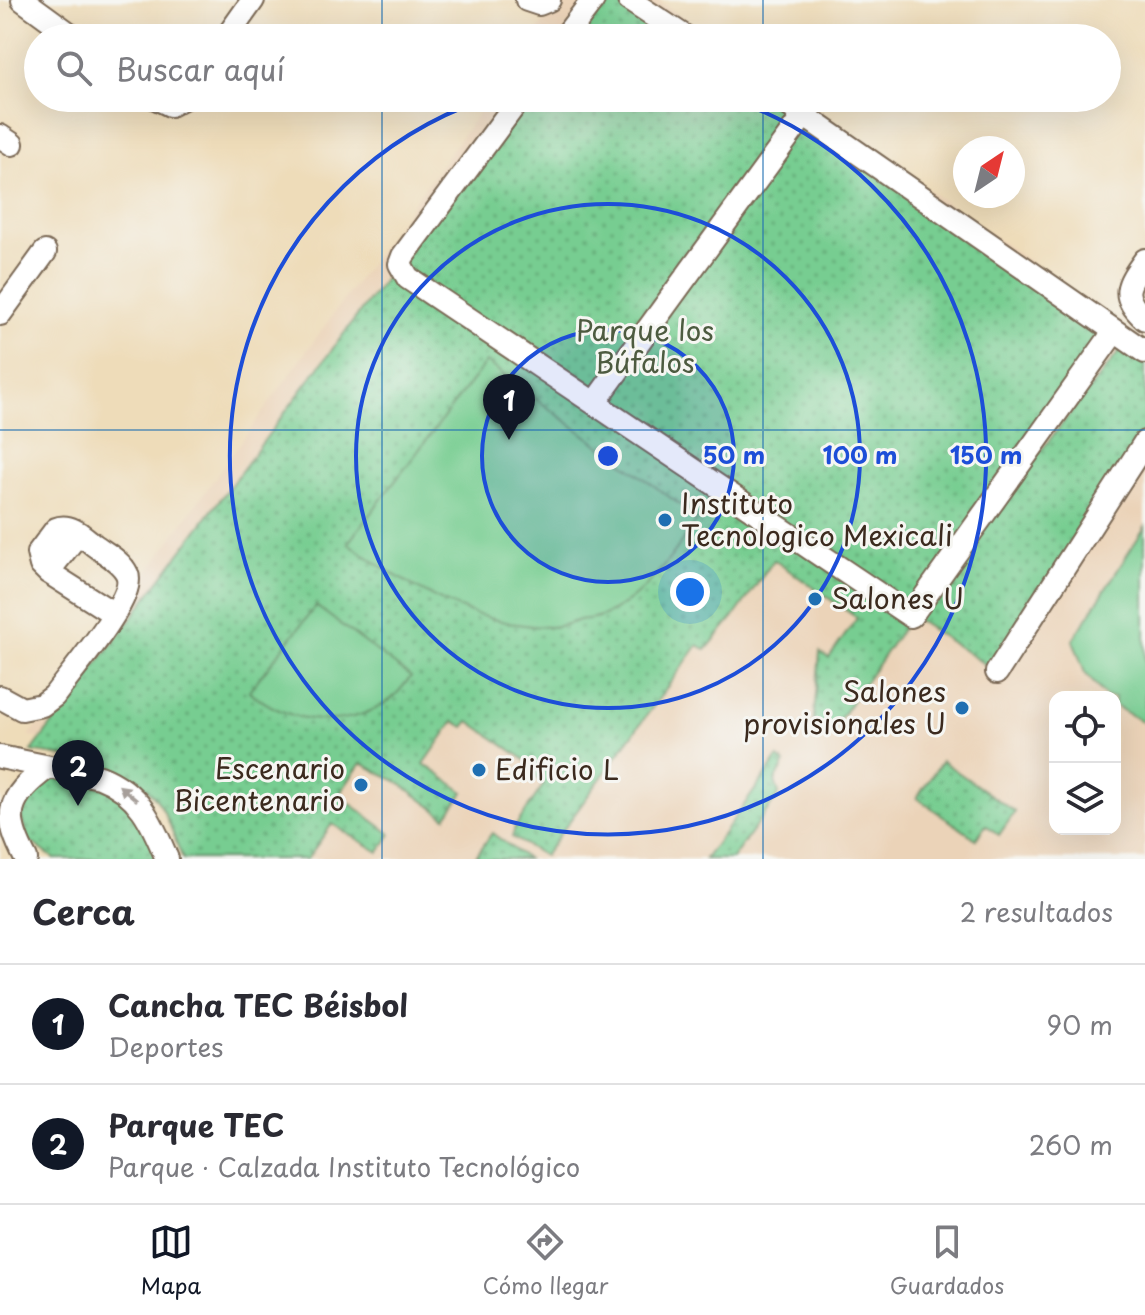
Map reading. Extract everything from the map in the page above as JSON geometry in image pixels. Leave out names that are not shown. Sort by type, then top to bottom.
[{"type":"street","points":[[23,0],[56,24]]},
{"type":"street","points":[[236,24],[253,0]]},
{"type":"street","points":[[527,0],[539,4],[549,0]]},
{"type":"street","points":[[575,24],[593,0]]},
{"type":"street","points":[[629,0],[666,24]]},
{"type":"street","points":[[510,112],[403,256],[400,264],[414,285],[595,402],[911,616],[1114,332]]},
{"type":"street","points":[[800,112],[1145,352]]},
{"type":"street","points":[[595,402],[804,115]]},
{"type":"street","points":[[0,314],[45,252]]},
{"type":"street","points":[[1145,260],[1130,281],[1128,296],[1130,306],[1145,319]]},
{"type":"street","points":[[997,672],[1145,442]]},
{"type":"street","points":[[0,697],[22,709],[42,705],[54,696],[114,614],[128,588],[128,575],[117,561],[79,533],[61,527],[52,533],[38,558],[48,572],[114,614]]},
{"type":"street","points":[[0,757],[100,777],[127,790],[144,809],[167,859]]},
{"type":"street","points":[[26,859],[14,836],[10,814],[25,788],[47,768]]},
{"type":"street","points":[[0,843],[26,859]]},
{"type":"shaded area","points":[[560,0],[658,0],[692,24],[542,24]]},
{"type":"shaded area","name":"Parque los Búfalos","points":[[479,112],[817,112],[1145,343],[1145,859],[186,859],[168,792],[71,747],[29,736]]},
{"type":"green space","points":[[593,0],[629,0],[666,24],[575,24]]},
{"type":"green space","name":"Parque los Búfalos","points":[[510,112],[799,112],[1114,332],[927,595],[1123,347],[1145,359],[1145,442],[997,672],[911,616],[828,736],[813,725],[820,652],[829,658],[857,618],[774,560],[706,650],[698,645],[544,856],[512,837],[515,827],[544,784],[534,776],[538,769],[469,721],[464,727],[454,721],[424,764],[464,792],[446,817],[398,782],[361,763],[339,795],[391,834],[379,852],[332,824],[307,859],[183,859],[164,812],[154,796],[140,783],[107,767],[32,751]]},
{"type":"green space","points":[[486,362],[698,518],[669,560],[646,586],[604,615],[550,627],[495,620],[418,589],[348,543]]},
{"type":"green space","points":[[1145,527],[1145,723],[1121,709],[1121,691],[1101,691],[1085,673],[1073,640]]},
{"type":"green space","points":[[316,606],[411,677],[396,695],[373,710],[355,716],[318,720],[282,711],[249,691]]},
{"type":"green space","points":[[778,758],[785,763],[775,781],[779,794],[732,859],[705,859]]},
{"type":"green space","points":[[942,761],[1015,812],[999,835],[986,825],[976,839],[917,798]]},
{"type":"green space","points":[[55,769],[120,794],[147,827],[157,859],[55,859],[28,840],[21,817],[33,791]]},
{"type":"green space","points":[[492,833],[527,859],[474,859]]},
{"type":"place","name":"Cancha TEC Béisbol","points":[[509,440]]},
{"type":"place","name":"Instituto Tecnologico Mexicali","points":[[665,520]]},
{"type":"place","name":"Salones U","points":[[815,599]]},
{"type":"place","name":"Salones provisionales U","points":[[962,708]]},
{"type":"place","name":"Edificio L","points":[[479,770]]},
{"type":"place","name":"Escenario Bicentenario","points":[[361,785]]},
{"type":"place","name":"Parque TEC","points":[[78,806]]}]
